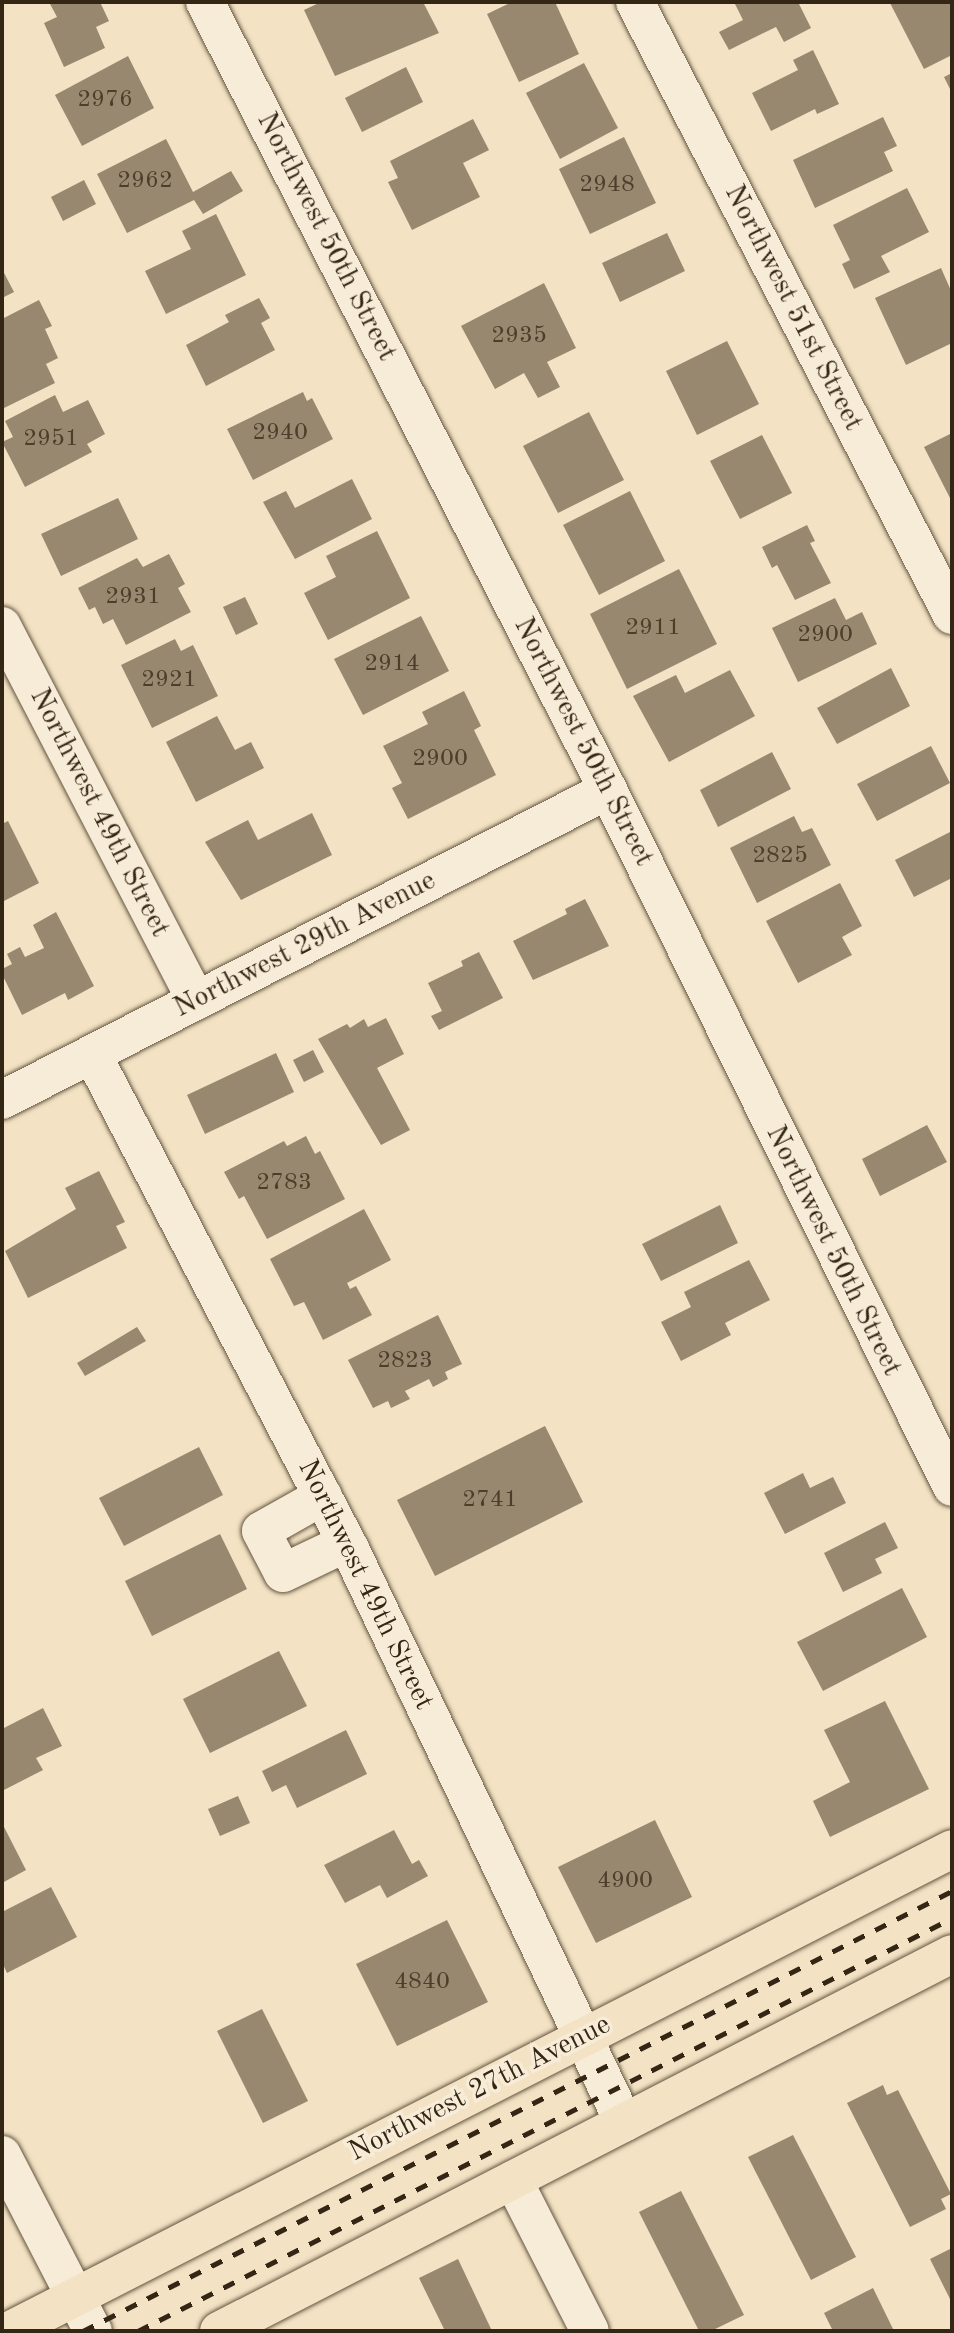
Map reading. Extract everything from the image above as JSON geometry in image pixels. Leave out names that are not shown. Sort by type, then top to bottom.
[{"type":"main road","name":"Northwest 27th Avenue","points":[[9,2331],[581,2036],[952,1849]]},
{"type":"main road","points":[[219,2331],[952,1954]]},
{"type":"street","name":"Northwest 50th Street","points":[[205,2],[608,790],[952,1487]]},
{"type":"street","name":"Northwest 51st Street","points":[[635,2],[952,614]]},
{"type":"street","name":"Northwest 49th Street","points":[[2,626],[196,1001]]},
{"type":"street","name":"Northwest 29th Avenue","points":[[2,1100],[608,790]]},
{"type":"street","name":"Northwest 49th Street","points":[[92,1054],[323,1496],[624,2123]]},
{"type":"street","points":[[323,1496],[261,1531],[283,1573],[346,1543]]},
{"type":"street","points":[[2,2155],[93,2331]]},
{"type":"street","points":[[513,2179],[590,2331]]},
{"type":"building","points":[[49,2],[100,2],[109,21],[96,27],[105,48],[64,67],[44,23],[57,17]]},
{"type":"building","points":[[321,2],[423,2],[439,33],[335,76],[304,10]]},
{"type":"building","points":[[512,2],[555,2],[579,54],[519,82],[487,14]]},
{"type":"building","points":[[734,2],[798,2],[811,28],[784,42],[776,27],[729,50],[719,32],[743,20]]},
{"type":"building","points":[[952,2],[952,55],[924,69],[890,3]]},
{"type":"building","points":[[813,50],[839,104],[817,114],[815,109],[771,131],[752,93],[798,70],[793,60]]},
{"type":"building","points":[[128,56],[154,108],[82,146],[55,95]]},
{"type":"building","points":[[584,63],[618,128],[560,159],[526,93]]},
{"type":"building","points":[[406,67],[423,102],[362,132],[345,98]]},
{"type":"building","points":[[952,73],[952,93],[944,77]]},
{"type":"building","points":[[883,117],[897,146],[884,152],[893,171],[815,208],[793,160]]},
{"type":"building","points":[[473,119],[489,150],[463,163],[480,197],[412,230],[388,182],[398,178],[390,161]]},
{"type":"building","points":[[624,137],[656,203],[590,234],[559,169]]},
{"type":"building","points":[[166,139],[193,192],[231,171],[243,191],[203,214],[194,200],[127,233],[97,174]]},
{"type":"building","points":[[84,180],[96,204],[63,221],[51,197]]},
{"type":"building","points":[[907,188],[929,232],[881,256],[890,272],[854,289],[842,264],[850,260],[833,225]]},
{"type":"building","points":[[216,214],[246,275],[166,314],[145,271],[191,249],[182,231]]},
{"type":"building","points":[[667,233],[685,271],[620,302],[602,263]]},
{"type":"building","points":[[941,268],[952,293],[952,343],[906,365],[875,298]]},
{"type":"building","points":[[2,269],[14,292],[2,298]]},
{"type":"building","points":[[544,283],[576,348],[547,362],[560,387],[538,398],[524,373],[495,389],[461,326]]},
{"type":"building","points":[[259,298],[270,318],[261,323],[275,350],[206,386],[186,345],[229,322],[225,315]]},
{"type":"building","points":[[39,300],[52,326],[45,329],[58,358],[46,364],[55,383],[2,409],[2,319]]},
{"type":"building","points":[[727,341],[759,404],[697,435],[666,371]]},
{"type":"building","points":[[303,392],[307,401],[312,398],[333,439],[253,480],[227,429]]},
{"type":"building","points":[[55,395],[63,412],[88,400],[105,434],[87,444],[92,452],[25,487],[2,442],[13,437],[5,421]]},
{"type":"building","points":[[589,412],[624,480],[558,513],[523,446]]},
{"type":"building","points":[[952,433],[952,502],[924,447]]},
{"type":"building","points":[[762,435],[792,493],[740,519],[710,461]]},
{"type":"building","points":[[352,479],[372,519],[295,559],[263,502],[286,491],[295,508]]},
{"type":"building","points":[[630,491],[665,561],[599,595],[563,525]]},
{"type":"building","points":[[118,498],[138,539],[61,576],[41,534]]},
{"type":"building","points":[[807,525],[815,541],[810,543],[831,583],[795,600],[777,565],[772,568],[762,547]]},
{"type":"building","points":[[377,531],[410,598],[328,640],[304,593],[336,577],[326,556]]},
{"type":"building","points":[[169,554],[185,584],[178,588],[191,612],[126,645],[113,619],[103,624],[95,607],[89,610],[78,588],[137,558],[143,567]]},
{"type":"building","points":[[679,569],[717,644],[627,689],[590,614]]},
{"type":"building","points":[[245,597],[258,624],[236,635],[223,607]]},
{"type":"building","points":[[835,598],[846,620],[862,612],[877,644],[798,682],[772,628]]},
{"type":"building","points":[[421,616],[449,671],[363,715],[334,659]]},
{"type":"building","points":[[175,639],[181,651],[193,645],[218,696],[152,728],[121,665]]},
{"type":"building","points":[[891,668],[910,706],[837,744],[817,708]]},
{"type":"building","points":[[730,670],[755,716],[669,762],[633,696],[676,675],[685,693]]},
{"type":"building","points":[[464,691],[481,726],[474,730],[496,775],[408,819],[392,788],[402,783],[383,746],[428,724],[422,712]]},
{"type":"building","points":[[217,716],[235,750],[251,742],[264,768],[196,802],[166,742]]},
{"type":"building","points":[[931,746],[950,783],[877,821],[857,784]]},
{"type":"building","points":[[772,752],[791,789],[718,827],[700,790]]},
{"type":"building","points":[[312,813],[332,855],[241,900],[205,842],[248,820],[258,840]]},
{"type":"building","points":[[794,816],[802,832],[812,828],[831,865],[757,903],[730,848]]},
{"type":"building","points":[[8,821],[39,883],[2,902],[2,824]]},
{"type":"building","points":[[952,831],[952,878],[914,897],[895,860]]},
{"type":"building","points":[[840,883],[862,926],[842,937],[852,955],[798,983],[766,921]]},
{"type":"building","points":[[585,899],[609,946],[533,980],[513,941],[567,914],[565,909]]},
{"type":"building","points":[[56,912],[94,986],[68,1000],[65,993],[22,1015],[2,969],[12,964],[7,954],[20,947],[25,957],[44,948],[33,925]]},
{"type":"building","points":[[479,952],[503,998],[439,1030],[431,1016],[442,1011],[428,983],[463,966],[461,961]]},
{"type":"building","points":[[386,1018],[404,1054],[377,1068],[410,1130],[381,1145],[318,1039],[347,1024],[350,1028],[364,1019],[368,1027]]},
{"type":"building","points":[[313,1050],[324,1072],[304,1082],[293,1060]]},
{"type":"building","points":[[276,1053],[294,1092],[205,1134],[187,1095]]},
{"type":"building","points":[[927,1125],[947,1162],[880,1196],[862,1159]]},
{"type":"building","points":[[306,1136],[315,1154],[320,1151],[345,1199],[267,1239],[244,1196],[239,1199],[224,1172],[284,1141],[287,1146]]},
{"type":"building","points":[[99,1171],[125,1222],[116,1226],[127,1248],[28,1298],[5,1251],[76,1209],[65,1188]]},
{"type":"building","points":[[720,1205],[738,1243],[661,1281],[642,1244]]},
{"type":"building","points":[[364,1209],[391,1260],[347,1283],[350,1289],[356,1286],[372,1315],[323,1340],[304,1302],[294,1306],[270,1259]]},
{"type":"building","points":[[749,1260],[770,1300],[725,1323],[731,1335],[681,1361],[661,1322],[691,1307],[684,1292]]},
{"type":"building","points":[[438,1315],[462,1364],[445,1372],[448,1379],[433,1387],[429,1379],[405,1391],[410,1399],[391,1408],[388,1401],[373,1408],[348,1360]]},
{"type":"building","points":[[137,1327],[146,1341],[85,1376],[77,1363]]},
{"type":"building","points":[[545,1426],[583,1502],[435,1576],[397,1500]]},
{"type":"building","points":[[199,1447],[223,1495],[124,1546],[99,1498]]},
{"type":"building","points":[[803,1473],[810,1488],[833,1477],[846,1503],[785,1534],[764,1493]]},
{"type":"building","points":[[885,1522],[898,1548],[875,1559],[882,1573],[843,1592],[824,1553]]},
{"type":"building","points":[[220,1534],[247,1589],[152,1636],[125,1581]]},
{"type":"building","points":[[902,1588],[927,1637],[823,1691],[797,1642]]},
{"type":"building","points":[[279,1651],[307,1706],[210,1753],[183,1699]]},
{"type":"building","points":[[885,1701],[929,1789],[830,1837],[813,1801],[850,1782],[824,1730]]},
{"type":"building","points":[[43,1708],[62,1746],[36,1758],[43,1770],[2,1791],[2,1729]]},
{"type":"building","points":[[346,1730],[367,1774],[297,1808],[286,1785],[272,1792],[262,1771]]},
{"type":"building","points":[[238,1796],[250,1823],[220,1836],[208,1809]]},
{"type":"building","points":[[655,1820],[692,1897],[596,1943],[558,1867]]},
{"type":"building","points":[[2,1823],[26,1870],[2,1883]]},
{"type":"building","points":[[394,1830],[412,1864],[419,1860],[428,1876],[387,1898],[380,1885],[345,1903],[324,1865]]},
{"type":"building","points":[[51,1887],[77,1937],[7,1973],[2,1962],[2,1912]]},
{"type":"building","points":[[447,1920],[488,2002],[397,2046],[356,1964]]},
{"type":"building","points":[[262,2009],[308,2101],[263,2123],[217,2031]]},
{"type":"building","points":[[883,2085],[887,2095],[898,2090],[951,2194],[941,2199],[946,2209],[910,2227],[847,2103]]},
{"type":"building","points":[[793,2135],[856,2257],[811,2280],[748,2157]]},
{"type":"building","points":[[681,2191],[744,2315],[711,2331],[699,2331],[639,2212]]},
{"type":"building","points":[[952,2248],[952,2303],[930,2259]]},
{"type":"building","points":[[458,2259],[492,2331],[445,2331],[419,2278]]},
{"type":"building","points":[[873,2288],[894,2331],[833,2331],[824,2313]]},
{"type":"railway","points":[[83,2331],[952,1891]]},
{"type":"railway","points":[[138,2331],[952,1918]]}]
